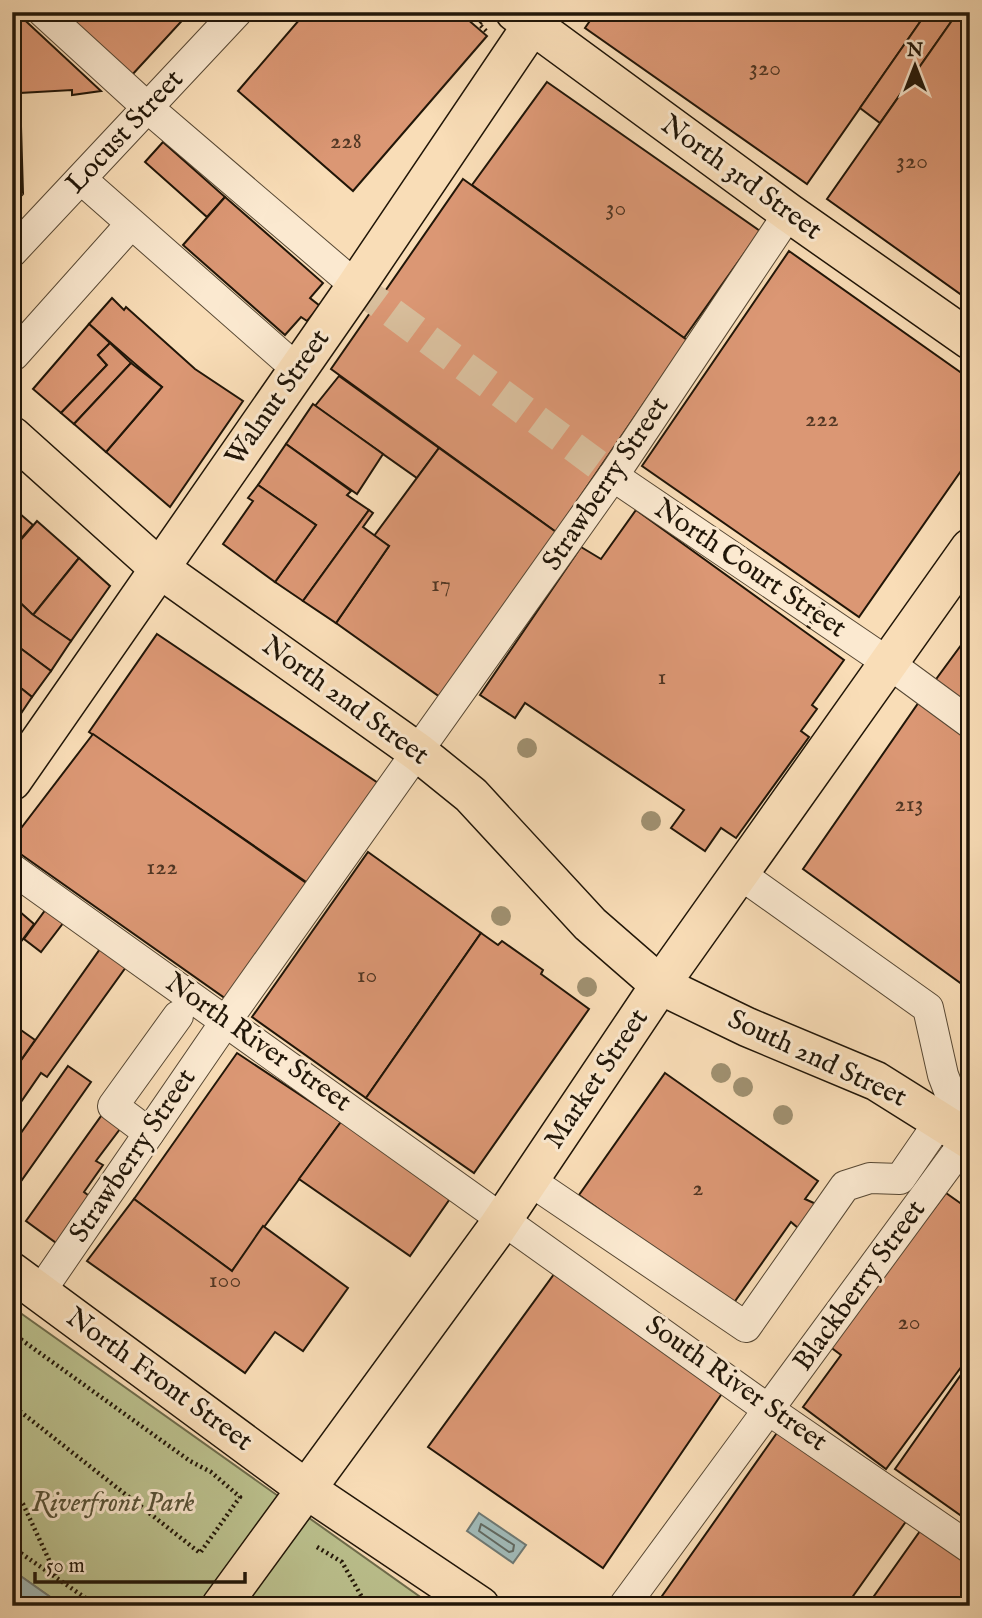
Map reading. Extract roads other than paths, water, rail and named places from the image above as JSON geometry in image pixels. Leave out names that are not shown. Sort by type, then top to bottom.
[{"type":"main road","name":"North 3rd Street","points":[[529,17],[789,214],[970,340]]},
{"type":"main road","name":"Walnut Street","points":[[12,781],[356,286],[529,17]]},
{"type":"main road","name":"North 2nd Street","points":[[12,436],[159,568],[419,753],[471,796],[590,924],[660,985]]},
{"type":"main road","name":"Market Street","points":[[221,1606],[278,1523],[306,1489],[503,1218],[660,985],[970,548]]},
{"type":"main road","name":"South 2nd Street","points":[[660,985],[747,1027],[876,1081],[962,1134]]},
{"type":"main road","name":"North Front Street","points":[[26,1282],[306,1489],[480,1606]]},
{"type":"street","points":[[43,12],[148,108],[356,286]]},
{"type":"street","name":"Locust Street","points":[[12,252],[237,12]]},
{"type":"street","points":[[81,179],[298,370]]},
{"type":"street","name":"Strawberry Street","points":[[26,1282],[149,1133],[612,476],[789,214]]},
{"type":"street","points":[[14,355],[131,224]]},
{"type":"street","name":"North Court Street","points":[[612,476],[887,662],[970,723]]},
{"type":"street","name":"North River Street","points":[[12,869],[503,1218]]},
{"type":"street","points":[[740,873],[928,1008],[943,1075],[962,1134],[900,1180]]},
{"type":"street","points":[[149,1133],[113,1106],[178,1016]]},
{"type":"street","name":"Blackberry Street","points":[[624,1606],[925,1197],[962,1134]]},
{"type":"street","points":[[529,1180],[746,1327],[845,1186],[870,1178],[900,1180],[925,1197]]},
{"type":"street","name":"South River Street","points":[[503,1218],[769,1410],[970,1548]]},
{"type":"water","points":[[479,1513],[526,1545],[513,1563],[467,1531]]},
{"type":"water","points":[[12,1570],[63,1606],[12,1606]]},
{"type":"tunnel","points":[[356,286],[613,476]]},
{"type":"park label","name":"Riverfront Park","points":[[113,1503]]}]
